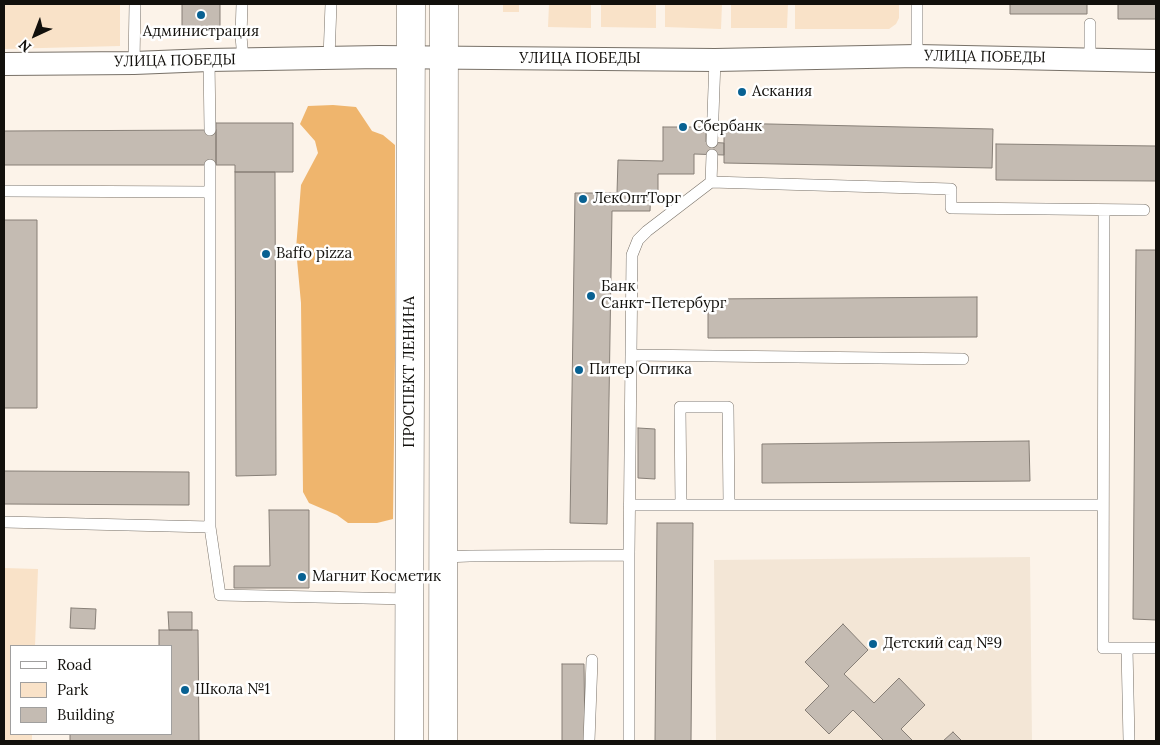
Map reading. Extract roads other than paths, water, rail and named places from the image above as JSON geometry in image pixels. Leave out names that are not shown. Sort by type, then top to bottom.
[{"type":"main road","name":"ПРОСПЕКТ ЛЕНИНА","points":[[409,741],[411,4]]},
{"type":"main road","points":[[443,741],[444,4]]},
{"type":"street","name":"УЛИЦА ПОБЕДЫ","points":[[4,64],[411,57],[715,60],[918,56],[1156,60]]},
{"type":"lane","points":[[134,63],[135,4]]},
{"type":"lane","points":[[242,4],[241,36],[243,60]]},
{"type":"lane","points":[[329,58],[331,4]]},
{"type":"lane","points":[[917,4],[918,56]]},
{"type":"lane","points":[[1090,24],[1090,59]]},
{"type":"lane","points":[[209,60],[210,130]]},
{"type":"lane","points":[[712,142],[715,60]]},
{"type":"lane","points":[[711,182],[712,155]]},
{"type":"lane","points":[[210,165],[210,527],[220,595],[410,599]]},
{"type":"lane","points":[[629,741],[632,255],[638,240],[711,182],[951,189],[951,208],[1144,210]]},
{"type":"lane","points":[[4,191],[210,192]]},
{"type":"lane","points":[[1104,210],[1103,648],[1156,648]]},
{"type":"lane","points":[[631,355],[963,359]]},
{"type":"lane","points":[[681,505],[680,407],[728,407],[728,505]]},
{"type":"lane","points":[[629,505],[1103,504]]},
{"type":"lane","points":[[4,522],[210,527]]},
{"type":"lane","points":[[443,557],[629,555]]},
{"type":"lane","points":[[1127,648],[1128,741]]},
{"type":"lane","points":[[589,741],[592,660]]},
{"type":"place","name":"Администрация","points":[[201,15]]},
{"type":"place","name":"Аскания","points":[[742,92]]},
{"type":"place","name":"Сбербанк","points":[[683,127]]},
{"type":"place","name":"ЛекОптТорг","points":[[583,199]]},
{"type":"place","name":"Baffo pizza","points":[[266,254]]},
{"type":"place","name":"Банк Санкт-Петербург","points":[[591,296]]},
{"type":"place","name":"Питер Оптика","points":[[579,370]]},
{"type":"place","name":"Магнит Косметик","points":[[302,577]]},
{"type":"place","name":"Детский сад №9","points":[[873,644]]},
{"type":"place","name":"Школа №1","points":[[185,690]]}]
